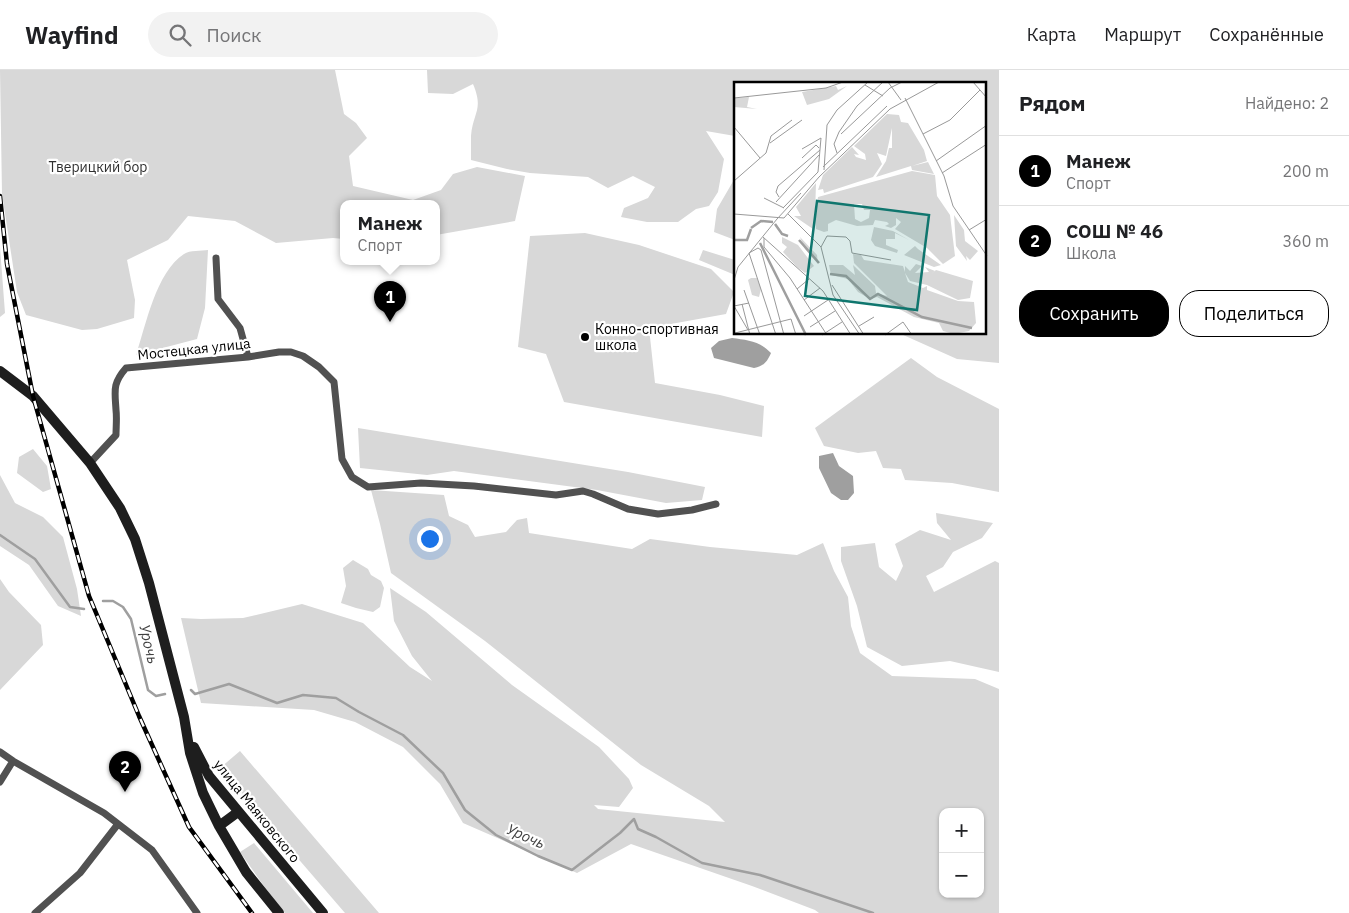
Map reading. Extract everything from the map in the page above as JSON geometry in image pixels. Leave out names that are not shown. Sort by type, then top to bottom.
[{"type":"main road","points":[[0,371],[33,396],[90,463],[120,508],[135,539],[149,583],[188,738]]},
{"type":"main road","name":"улица Маяковского","points":[[188,738],[209,776],[323,913]]},
{"type":"main road","name":"улица Маяковского","points":[[188,738],[190,754],[203,793],[219,826],[246,872],[279,913]]},
{"type":"main road","points":[[219,826],[238,812]]},
{"type":"street","points":[[216,258],[218,299],[240,328],[248,357]]},
{"type":"street","name":"Мостецкая улица","points":[[90,463],[116,435],[114,391],[118,377],[126,368],[291,352],[303,356],[319,367],[334,382],[342,459],[352,477],[368,487],[421,484],[474,486],[544,494],[583,491],[628,509],[658,514],[692,510],[716,504]]},
{"type":"street","points":[[0,752],[104,813],[152,850],[197,913]]},
{"type":"street","points":[[0,782],[13,761]]},
{"type":"street","points":[[35,913],[80,873],[118,824]]},
{"type":"green space","name":"Тверицкий бор","points":[[0,70],[335,70],[344,114],[356,123],[367,138],[349,156],[353,186],[413,200],[340,200],[340,239],[276,243],[235,221],[188,216],[168,240],[127,260],[135,300],[134,318],[97,329],[82,330],[26,315],[17,292],[2,194]]},
{"type":"green space","points":[[427,70],[999,70],[999,363],[957,359],[903,335],[986,335],[986,82],[734,82],[734,136],[706,131],[724,159],[718,192],[709,206],[696,209],[678,222],[647,222],[621,217],[624,208],[648,198],[655,187],[633,176],[608,188],[588,177],[530,173],[471,160],[472,128],[478,106],[473,84],[453,94],[428,93]]},
{"type":"green space","name":"Тверицкий бор","points":[[477,167],[525,176],[515,221],[440,234],[440,200],[413,200],[441,190],[453,174]]},
{"type":"green space","points":[[734,180],[734,240],[714,232],[717,209]]},
{"type":"green space","name":"Конно-спортивная школа","points":[[585,233],[639,245],[711,269],[734,292],[726,314],[649,328],[655,383],[720,395],[764,406],[762,437],[564,402],[546,354],[518,347],[530,236]]},
{"type":"green space","points":[[0,247],[5,313],[0,317]]},
{"type":"green space","points":[[208,250],[205,308],[197,339],[136,355],[153,300],[166,273],[174,262],[184,254],[192,251]]},
{"type":"green space","points":[[703,250],[734,260],[734,275],[699,260]]},
{"type":"green space","points":[[911,358],[937,377],[999,409],[999,492],[952,483],[905,480],[901,469],[883,468],[876,451],[858,453],[824,446],[815,428]]},
{"type":"green space","points":[[358,428],[628,472],[705,487],[702,500],[666,503],[597,490],[454,471],[427,475],[360,468]]},
{"type":"green space","points":[[33,449],[47,466],[51,489],[43,492],[17,473],[19,457]]},
{"type":"green space","points":[[0,475],[15,503],[43,517],[63,537],[77,589],[81,616],[58,606],[29,565],[0,546]]},
{"type":"green space","points":[[371,490],[444,495],[449,516],[468,525],[475,537],[506,532],[517,520],[527,518],[529,533],[632,549],[650,539],[797,555],[823,543],[834,571],[848,597],[851,626],[860,653],[892,676],[975,679],[999,689],[999,913],[819,913],[752,886],[631,844],[577,873],[463,823],[440,784],[403,747],[355,722],[314,710],[201,703],[181,618],[243,618],[302,604],[363,623],[410,667],[432,681],[412,656],[394,621],[390,588],[426,612],[512,685],[599,747],[629,779],[633,788],[619,807],[594,805],[598,809],[725,822],[709,806],[641,765],[485,641],[391,573]]},
{"type":"green space","points":[[936,513],[993,523],[982,538],[953,552],[943,567],[926,576],[934,592],[995,561],[999,563],[999,672],[950,661],[902,666],[867,647],[857,606],[841,561],[841,547],[875,543],[879,567],[896,581],[903,566],[895,544],[920,530],[951,540],[937,523]]},
{"type":"green space","points":[[353,560],[368,569],[371,575],[381,581],[384,588],[380,607],[373,612],[341,603],[346,586],[343,568]]},
{"type":"green space","points":[[0,579],[9,592],[41,625],[43,645],[0,690]]},
{"type":"green space","points":[[240,751],[379,913],[345,913],[220,768]]},
{"type":"green space","points":[[254,843],[313,913],[285,913],[282,910],[240,852]]},
{"type":"shaded area","points":[[732,338],[748,340],[767,349],[771,353],[765,363],[754,368],[714,358],[711,348],[719,341]]},
{"type":"shaded area","points":[[833,453],[839,466],[853,476],[854,493],[848,500],[841,500],[831,493],[819,468],[819,456]]},
{"type":"waterway","name":"Урочь","points":[[0,535],[35,559],[70,607],[84,609]]},
{"type":"waterway","name":"Урочь","points":[[103,601],[113,601],[123,607],[131,619],[148,690],[156,696],[165,694]]},
{"type":"waterway","name":"Урочь","points":[[191,690],[195,694],[229,684],[277,703],[303,695],[336,698],[403,735],[443,773],[465,810],[496,835],[538,856],[572,870],[620,833],[634,819],[638,829],[702,863],[760,875],[873,913]]},
{"type":"railway","points":[[0,196],[7,264],[33,396],[89,596],[139,716],[189,827],[252,913]]},
{"type":"place","name":"Манеж","points":[[390,322]]},
{"type":"place","name":"Конно-спортивная школа","points":[[585,337]]},
{"type":"place","name":"СОШ № 46","points":[[125,792]]}]
